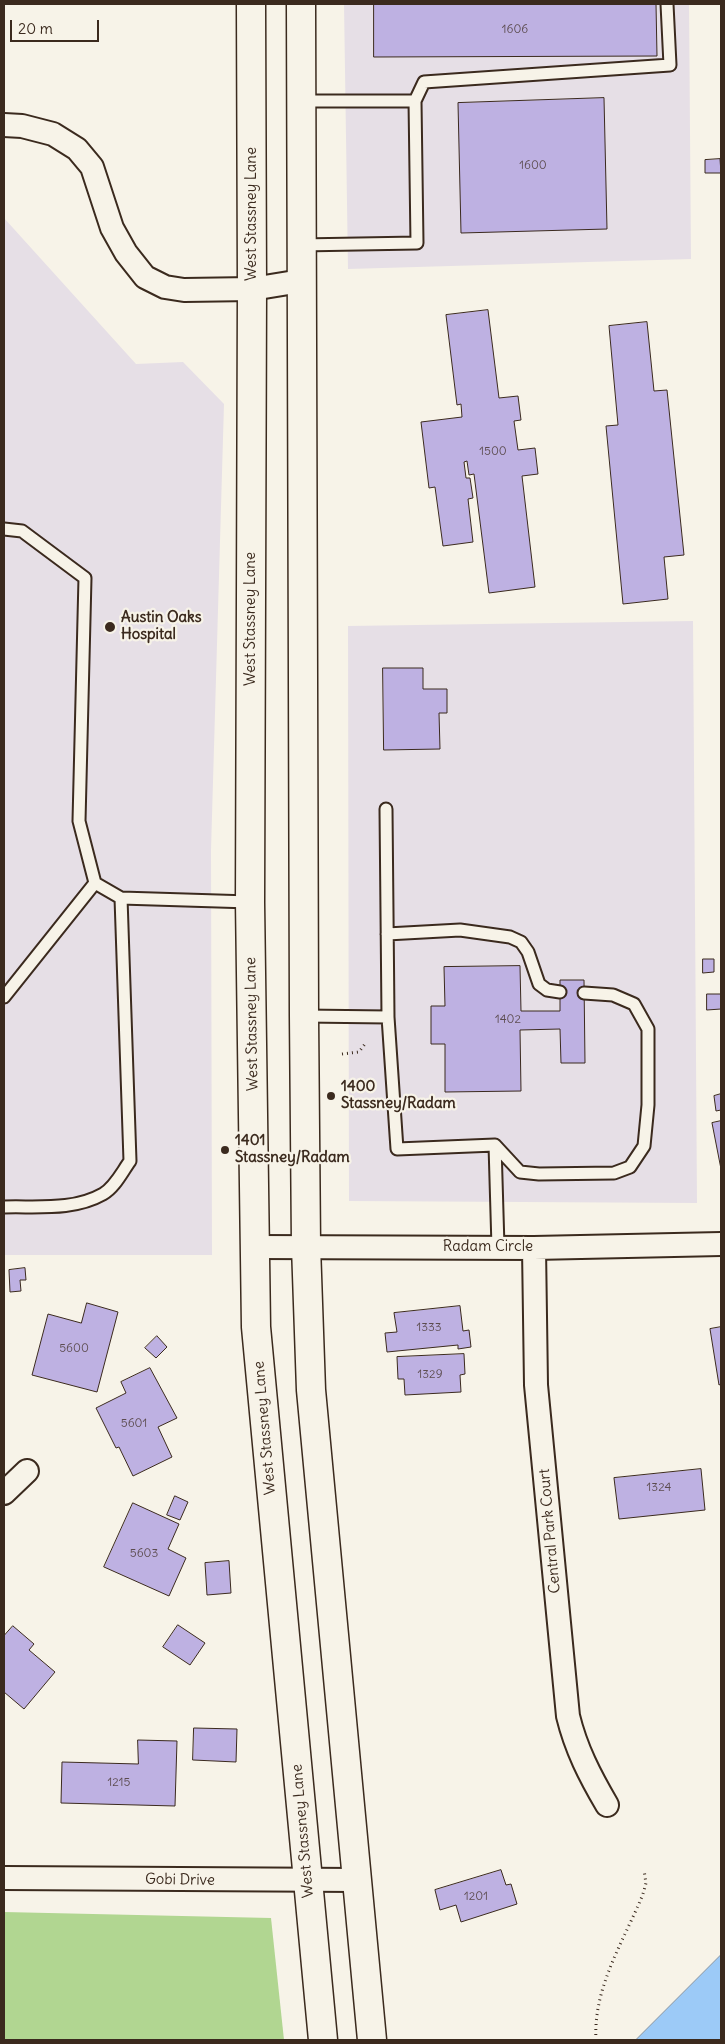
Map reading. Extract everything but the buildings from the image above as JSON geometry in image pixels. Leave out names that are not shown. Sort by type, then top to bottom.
[{"type":"main road","name":"West Stassney Lane","points":[[251,4],[250,902],[256,1327],[323,2040]]},
{"type":"main road","points":[[301,4],[300,281],[304,1016],[306,1246],[311,1390],[372,2040]]},
{"type":"street","points":[[4,125],[22,126],[53,134],[77,149],[92,167],[112,228],[145,277],[165,287],[184,290],[252,289],[300,281]]},
{"type":"street","name":"Radam Circle","points":[[256,1247],[534,1248],[721,1244]]},
{"type":"street","name":"Central Park Court","points":[[534,1248],[536,1385],[568,1716],[578,1750],[589,1775],[607,1805]]},
{"type":"street","points":[[4,1493],[26,1471]]},
{"type":"street","name":"Gobi Drive","points":[[4,1878],[357,1880]]},
{"type":"lane","points":[[300,245],[417,243],[415,101],[424,82],[670,65],[667,4]]},
{"type":"lane","points":[[300,101],[415,101]]},
{"type":"lane","points":[[4,529],[22,531],[85,578],[79,821],[95,883],[122,898],[250,902]]},
{"type":"lane","points":[[386,809],[388,1017],[397,1149],[495,1145],[520,1172],[539,1174],[614,1173],[630,1167],[644,1146],[648,1105],[648,1029],[634,1004],[613,995],[584,993]]},
{"type":"lane","points":[[4,997],[95,883]]},
{"type":"lane","points":[[4,1207],[70,1206],[103,1194],[116,1182],[130,1161],[122,898]]},
{"type":"lane","points":[[387,934],[460,930],[510,937],[521,942],[528,952],[539,984],[546,990],[560,992]]},
{"type":"lane","points":[[304,1016],[388,1017]]},
{"type":"lane","points":[[495,1145],[498,1247]]},
{"type":"path","points":[[342,1054],[359,1052],[365,1044]]},
{"type":"path","points":[[596,2040],[595,2021],[601,1995],[613,1960],[643,1894],[646,1883],[644,1870]]},
{"type":"shaded area","points":[[344,4],[689,4],[691,259],[348,269]]},
{"type":"shaded area","name":"Austin Oaks Hospital","points":[[4,218],[136,364],[183,362],[224,404],[211,850],[212,1255],[4,1255]]},
{"type":"shaded area","points":[[693,621],[697,1203],[349,1201],[348,626]]},
{"type":"green space","points":[[4,1912],[271,1918],[284,2040],[4,2040]]},
{"type":"water","points":[[721,1955],[721,2040],[636,2040]]},
{"type":"place","name":"Austin Oaks Hospital","points":[[110,627]]},
{"type":"place","name":"1400 Stassney/Radam","points":[[331,1096]]},
{"type":"place","name":"1401 Stassney/Radam","points":[[225,1150]]}]
